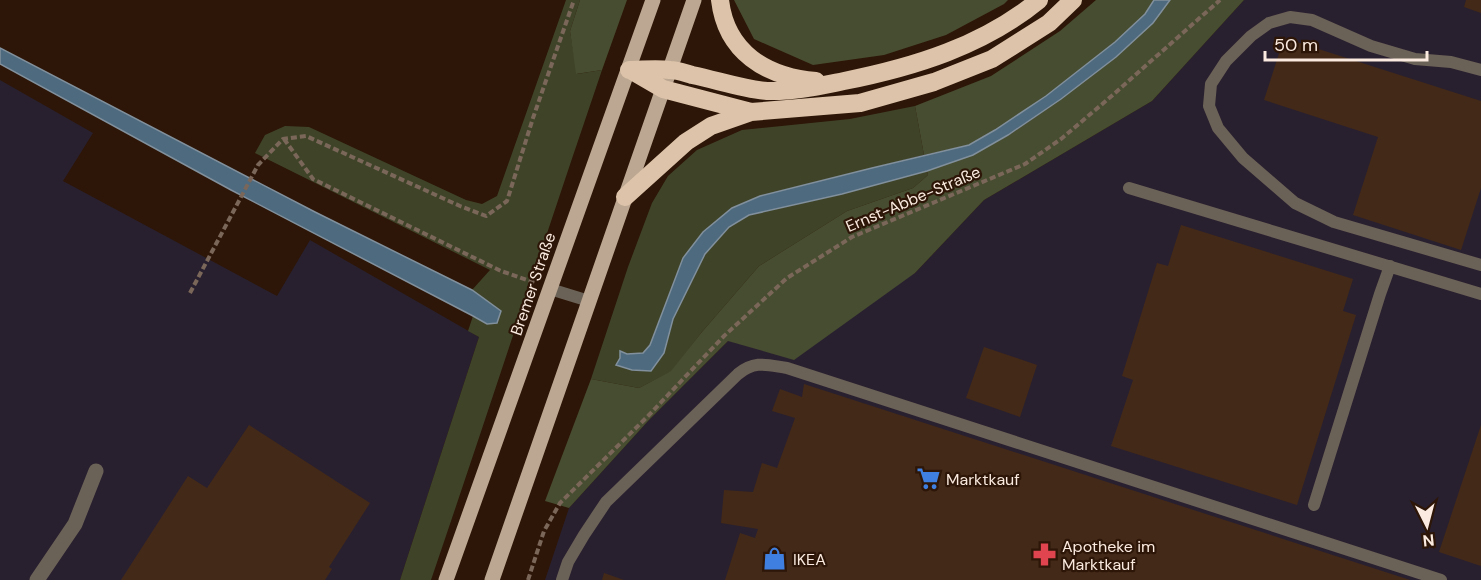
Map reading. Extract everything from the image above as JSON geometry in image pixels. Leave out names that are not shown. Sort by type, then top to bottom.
[{"type":"highway","points":[[720,0],[734,41],[755,63],[802,80],[844,81]]},
{"type":"highway","points":[[629,70],[670,70],[757,90],[786,91],[899,69],[958,48],[1020,16],[1039,0]]},
{"type":"highway","points":[[625,197],[686,142],[711,126],[751,112],[860,103],[934,82],[992,60],[1050,23],[1073,0]]},
{"type":"highway","points":[[629,70],[663,88],[751,112]]},
{"type":"main road","name":"Bremer Straße","points":[[447,580],[653,0]]},
{"type":"main road","points":[[492,580],[694,0]]},
{"type":"street","points":[[37,580],[75,524],[96,471]]},
{"type":"lane","points":[[1481,70],[1451,62],[1415,59],[1371,46],[1312,20],[1290,17],[1269,23],[1251,36],[1226,61],[1211,84],[1209,106],[1218,128],[1243,158],[1295,203],[1334,222],[1481,265]]},
{"type":"lane","points":[[1129,188],[1481,294]]},
{"type":"lane","points":[[1314,505],[1390,266]]},
{"type":"lane","points":[[550,289],[589,301]]},
{"type":"lane","points":[[562,580],[568,562],[606,502],[738,374],[748,366],[764,364],[787,368],[1441,580]]},
{"type":"path","points":[[190,293],[258,165],[283,139],[306,136],[486,216],[507,201],[532,118],[574,0]]},
{"type":"path","name":"Ernst-Abbe-Straße","points":[[528,580],[544,531],[560,503],[648,416],[724,336],[787,278],[852,237],[1025,164],[1061,139],[1220,0]]},
{"type":"path","points":[[283,139],[313,179],[501,271],[550,289]]},
{"type":"shaded area","points":[[1244,0],[1481,0],[1481,580],[545,580],[569,508],[649,420],[728,341],[915,273],[984,200],[1152,101]]},
{"type":"shaded area","points":[[0,80],[93,133],[63,181],[277,296],[310,240],[479,337],[400,580],[0,580]]},
{"type":"green space","points":[[566,0],[580,0],[570,31],[577,74],[602,70],[431,580],[400,580],[479,337],[468,331],[473,316],[487,324],[497,323],[501,311],[472,290],[490,270],[255,153],[265,135],[285,126],[309,127],[466,200],[482,204],[497,196]]},
{"type":"green space","points":[[580,0],[627,0],[602,70],[576,74],[570,31]]},
{"type":"green space","points":[[734,0],[1008,0],[946,35],[884,55],[813,65],[754,39]]},
{"type":"green space","points":[[1096,0],[1154,0],[1145,14],[1115,42],[1046,96],[969,145],[924,155],[915,106],[991,76],[1060,31]]},
{"type":"green space","points":[[1170,0],[1244,0],[1152,101],[984,200],[915,273],[794,360],[728,341],[649,420],[569,508],[545,501],[591,379],[639,388],[671,371],[759,266],[847,211],[913,188],[928,175],[927,171],[973,155],[1009,135],[1116,57],[1153,23]]},
{"type":"green space","points":[[915,106],[924,155],[760,196],[683,258],[650,345],[643,353],[627,354],[632,370],[651,371],[664,353],[673,319],[705,254],[729,227],[749,215],[842,194],[927,171],[928,175],[913,188],[847,211],[759,266],[701,333],[672,371],[639,388],[591,379],[652,203],[668,176],[697,150],[742,130],[850,119]]},
{"type":"water","points":[[1154,0],[1170,0],[1153,23],[1116,57],[1061,99],[1008,135],[973,155],[927,171],[842,194],[749,215],[729,227],[705,254],[673,319],[664,353],[651,371],[632,370],[616,365],[620,358],[620,351],[627,354],[643,353],[650,345],[683,258],[703,232],[732,208],[760,196],[969,145],[1046,96],[1115,42],[1145,14]]},
{"type":"water","points":[[0,48],[315,212],[472,290],[501,311],[497,323],[487,324],[231,190],[0,64]]},
{"type":"building","points":[[1466,0],[1481,0],[1481,13],[1464,7]]},
{"type":"building","points":[[1284,38],[1481,101],[1481,188],[1461,250],[1353,215],[1378,137],[1264,100]]},
{"type":"building","points":[[1181,225],[1353,279],[1343,311],[1356,315],[1297,505],[1111,446],[1133,380],[1122,376],[1157,263],[1168,266]]},
{"type":"building","points":[[984,347],[1037,365],[1020,417],[966,398]]},
{"type":"building","name":"Marktkauf","points":[[804,384],[1410,580],[725,580],[740,533],[755,538],[758,529],[721,523],[724,490],[753,492],[762,463],[777,468],[795,418],[772,411],[780,389],[802,397]]},
{"type":"building","points":[[249,425],[370,503],[329,567],[332,569],[325,580],[121,580],[188,476],[207,488]]},
{"type":"building","points":[[1481,425],[1481,566],[1439,552]]},
{"type":"building","points":[[604,573],[624,580],[602,580]]},
{"type":"place","name":"Marktkauf","points":[[928,479]]},
{"type":"place","name":"Apotheke im Marktkauf","points":[[1044,555]]},
{"type":"place","name":"IKEA","points":[[775,559]]}]
